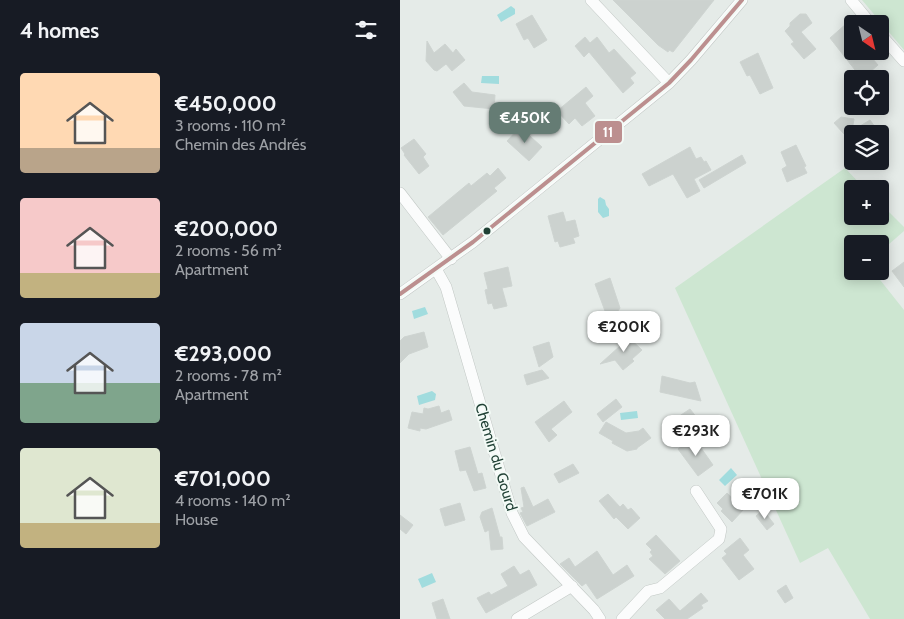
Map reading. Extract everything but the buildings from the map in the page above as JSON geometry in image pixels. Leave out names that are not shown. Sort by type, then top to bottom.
[{"type":"street","points":[[591,0],[669,83]]},
{"type":"street","points":[[400,294],[451,259],[669,83],[742,0]]},
{"type":"street","points":[[851,0],[864,15]]},
{"type":"street","points":[[889,44],[904,61]]},
{"type":"street","points":[[400,193],[451,259]]},
{"type":"street","name":"Chemin du Gourd","points":[[436,269],[446,287],[512,513],[524,537],[572,586],[600,619]]},
{"type":"street","points":[[622,619],[648,591],[660,588],[719,538],[721,529],[696,491]]},
{"type":"street","points":[[517,619],[572,586]]},
{"type":"green space","points":[[862,0],[904,0],[904,50],[889,32],[889,15],[875,15]]},
{"type":"green space","points":[[844,169],[856,180],[844,180],[844,225],[889,225],[889,212],[904,227],[904,231],[889,244],[889,235],[844,235],[844,280],[880,280],[904,310],[904,619],[870,619],[828,548],[800,563],[675,288]]},
{"type":"water","points":[[511,6],[515,9],[515,14],[501,22],[497,15]]},
{"type":"water","points":[[482,76],[499,76],[499,84],[481,83]]},
{"type":"water","points":[[537,111],[550,122],[544,129],[532,117],[533,113]]},
{"type":"water","points":[[600,197],[605,200],[609,209],[609,216],[603,218],[598,212],[598,199]]},
{"type":"water","points":[[425,307],[428,314],[414,319],[412,311]]},
{"type":"water","points":[[432,391],[436,394],[435,400],[419,405],[417,396]]},
{"type":"water","points":[[637,411],[638,418],[621,420],[620,413]]},
{"type":"water","points":[[731,468],[737,475],[725,486],[719,480]]},
{"type":"water","points":[[432,573],[436,582],[422,588],[418,579]]},
{"type":"transit line","name":"11","points":[[400,294],[473,242],[669,83],[742,0]]}]
